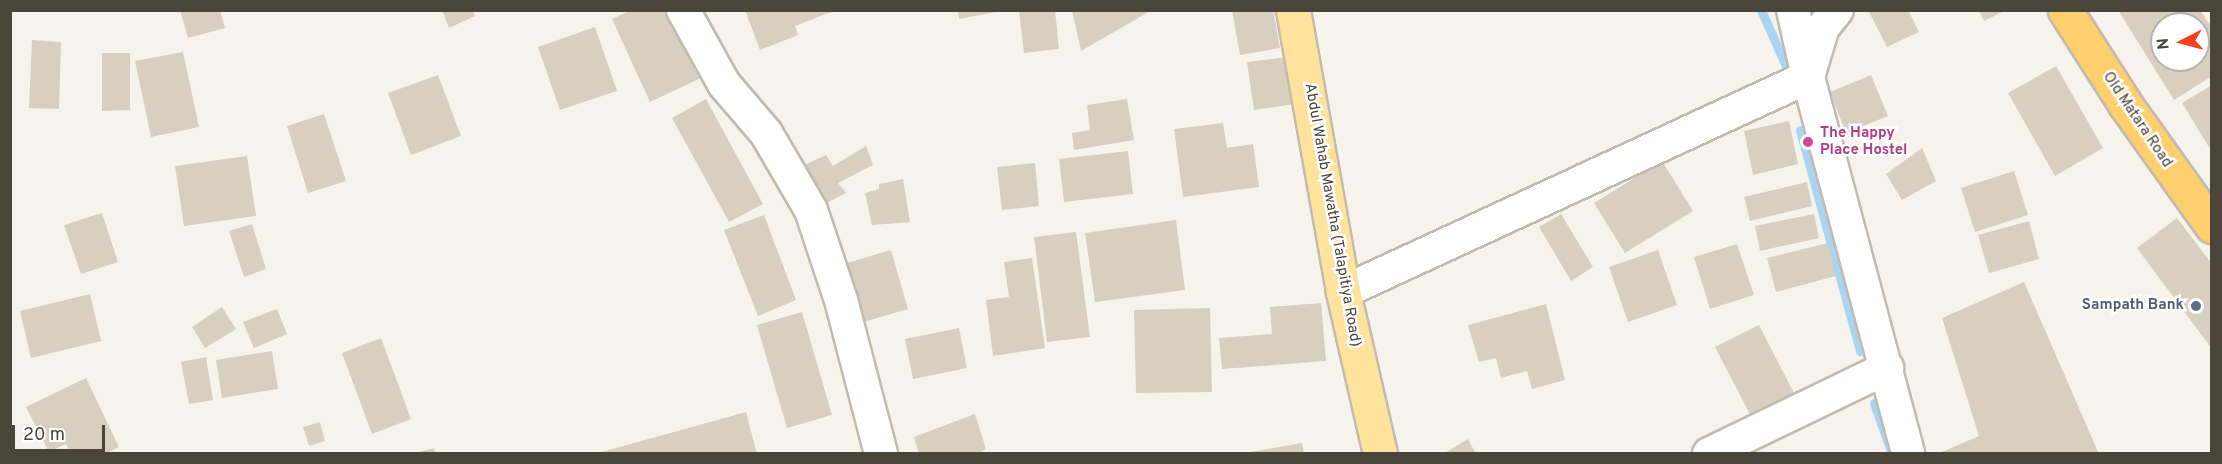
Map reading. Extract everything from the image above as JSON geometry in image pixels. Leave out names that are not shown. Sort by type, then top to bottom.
[{"type":"highway","name":"Old Matara Road","points":[[2065,10],[2125,104],[2211,226]]},
{"type":"main road","name":"Abdul Wahab Mawatha (Talapitiya Road)","points":[[1293,10],[1343,292],[1380,453]]},
{"type":"street","points":[[683,10],[724,84],[766,133],[811,210],[841,300],[881,453]]},
{"type":"street","points":[[1793,10],[1808,77],[1908,453]]},
{"type":"street","points":[[1343,292],[1808,77],[1823,27],[1837,10]]},
{"type":"street","points":[[1709,453],[1887,368]]},
{"type":"building","points":[[180,10],[220,10],[225,28],[188,38]]},
{"type":"building","points":[[442,10],[473,10],[475,16],[449,28]]},
{"type":"building","points":[[631,10],[673,10],[703,77],[650,102],[612,19]]},
{"type":"building","points":[[745,10],[834,11],[795,26],[798,35],[760,50]]},
{"type":"building","points":[[958,10],[996,10],[996,12],[959,19]]},
{"type":"building","points":[[1019,10],[1055,10],[1059,49],[1024,53]]},
{"type":"building","points":[[1072,10],[1152,10],[1081,51]]},
{"type":"building","points":[[1232,10],[1273,10],[1280,48],[1240,55]]},
{"type":"building","points":[[1908,10],[1919,32],[1887,47],[1869,12]]},
{"type":"building","points":[[1979,10],[2006,10],[1984,21]]},
{"type":"building","points":[[2118,10],[2200,10],[2201,12],[2150,12],[2150,61]]},
{"type":"building","points":[[2210,25],[2212,28],[2212,76],[2174,100],[2157,72],[2210,72]]},
{"type":"building","points":[[595,27],[617,91],[560,110],[538,47]]},
{"type":"building","points":[[32,40],[61,42],[59,109],[29,108]]},
{"type":"building","points":[[183,52],[199,127],[151,137],[135,61]]},
{"type":"building","points":[[102,53],[130,53],[130,110],[102,111]]},
{"type":"building","points":[[1288,57],[1295,104],[1254,110],[1247,62]]},
{"type":"building","points":[[2056,66],[2103,148],[2055,176],[2008,93]]},
{"type":"building","points":[[438,75],[461,136],[411,155],[388,93]]},
{"type":"building","points":[[1871,75],[1888,116],[1846,133],[1830,92]]},
{"type":"building","points":[[2212,85],[2212,152],[2182,103]]},
{"type":"building","points":[[706,99],[763,204],[729,222],[672,118]]},
{"type":"building","points":[[1127,99],[1134,140],[1074,150],[1072,133],[1090,130],[1087,105]]},
{"type":"building","points":[[324,114],[346,181],[308,193],[287,126]]},
{"type":"building","points":[[1789,121],[1798,164],[1753,175],[1744,131]]},
{"type":"building","points":[[1223,123],[1227,148],[1253,144],[1259,187],[1183,197],[1174,129]]},
{"type":"building","points":[[866,146],[873,165],[838,183],[846,193],[821,206],[802,166],[826,155],[833,166]]},
{"type":"building","points":[[1922,148],[1936,181],[1902,200],[1886,174]]},
{"type":"building","points":[[1128,151],[1133,194],[1064,202],[1059,159]]},
{"type":"building","points":[[247,156],[256,216],[184,226],[175,166]]},
{"type":"building","points":[[1662,161],[1693,211],[1625,253],[1594,203]]},
{"type":"building","points":[[1035,163],[1039,206],[1002,210],[997,167]]},
{"type":"building","points":[[2014,171],[2028,215],[1975,232],[1961,188]]},
{"type":"building","points":[[903,179],[910,222],[872,225],[865,193],[879,189],[879,184]]},
{"type":"building","points":[[1807,182],[1812,206],[1750,221],[1744,197]]},
{"type":"building","points":[[102,213],[118,262],[81,274],[64,225]]},
{"type":"building","points":[[1561,214],[1593,267],[1571,281],[1539,227]]},
{"type":"building","points":[[1814,214],[1819,238],[1760,251],[1755,226]]},
{"type":"building","points":[[764,215],[796,300],[758,316],[724,230]]},
{"type":"building","name":"Sampath Bank","points":[[2177,218],[2212,264],[2212,349],[2137,248]]},
{"type":"building","points":[[1176,220],[1185,290],[1095,302],[1085,233]]},
{"type":"building","points":[[2029,221],[2039,259],[1989,273],[1978,235]]},
{"type":"building","points":[[252,224],[266,269],[244,277],[229,231]]},
{"type":"building","points":[[1076,232],[1090,337],[1047,342],[1034,237]]},
{"type":"building","points":[[1828,243],[1836,276],[1776,292],[1767,258]]},
{"type":"building","points":[[1737,244],[1754,295],[1710,309],[1694,257]]},
{"type":"building","points":[[891,250],[908,309],[857,324],[840,265]]},
{"type":"building","points":[[1658,250],[1677,305],[1628,322],[1609,267]]},
{"type":"building","points":[[1032,258],[1045,348],[993,356],[986,300],[1009,297],[1004,262]]},
{"type":"building","points":[[2024,282],[2099,454],[1937,454],[1979,436],[1942,318]]},
{"type":"building","points":[[90,294],[101,341],[31,358],[20,311]]},
{"type":"building","points":[[1321,303],[1326,361],[1222,369],[1219,338],[1272,334],[1270,307]]},
{"type":"building","points":[[1546,304],[1565,380],[1532,389],[1527,371],[1501,378],[1496,358],[1479,362],[1468,325]]},
{"type":"building","points":[[222,307],[236,329],[205,348],[192,327]]},
{"type":"building","points":[[1210,308],[1212,392],[1136,393],[1134,310]]},
{"type":"building","points":[[277,309],[287,334],[254,348],[243,322]]},
{"type":"building","points":[[802,312],[832,415],[787,428],[757,325]]},
{"type":"building","points":[[1759,325],[1799,403],[1754,422],[1715,347]]},
{"type":"building","points":[[959,328],[967,368],[913,379],[905,339]]},
{"type":"building","points":[[381,338],[411,419],[372,434],[342,353]]},
{"type":"building","points":[[272,351],[278,389],[222,398],[216,360]]},
{"type":"building","points":[[206,357],[213,400],[189,404],[181,362]]},
{"type":"building","points":[[86,378],[119,447],[105,454],[71,454],[66,444],[49,452],[26,407]]},
{"type":"building","points":[[746,412],[757,454],[598,454],[598,453]]},
{"type":"building","points":[[975,414],[986,449],[976,454],[919,454],[914,437]]},
{"type":"building","points":[[320,422],[325,441],[309,446],[303,427]]},
{"type":"building","points":[[1468,439],[1476,454],[1443,454]]},
{"type":"building","points":[[1302,443],[1304,454],[1250,454],[1250,452]]},
{"type":"building","points":[[434,448],[435,454],[415,454],[415,453]]},
{"type":"waterway","points":[[1761,10],[1787,68]]},
{"type":"waterway","points":[[1800,130],[1860,351]]},
{"type":"waterway","points":[[1874,403],[1892,454]]},
{"type":"place","name":"The Happy Place Hostel","points":[[1808,142]]},
{"type":"place","name":"Sampath Bank","points":[[2196,306]]}]
